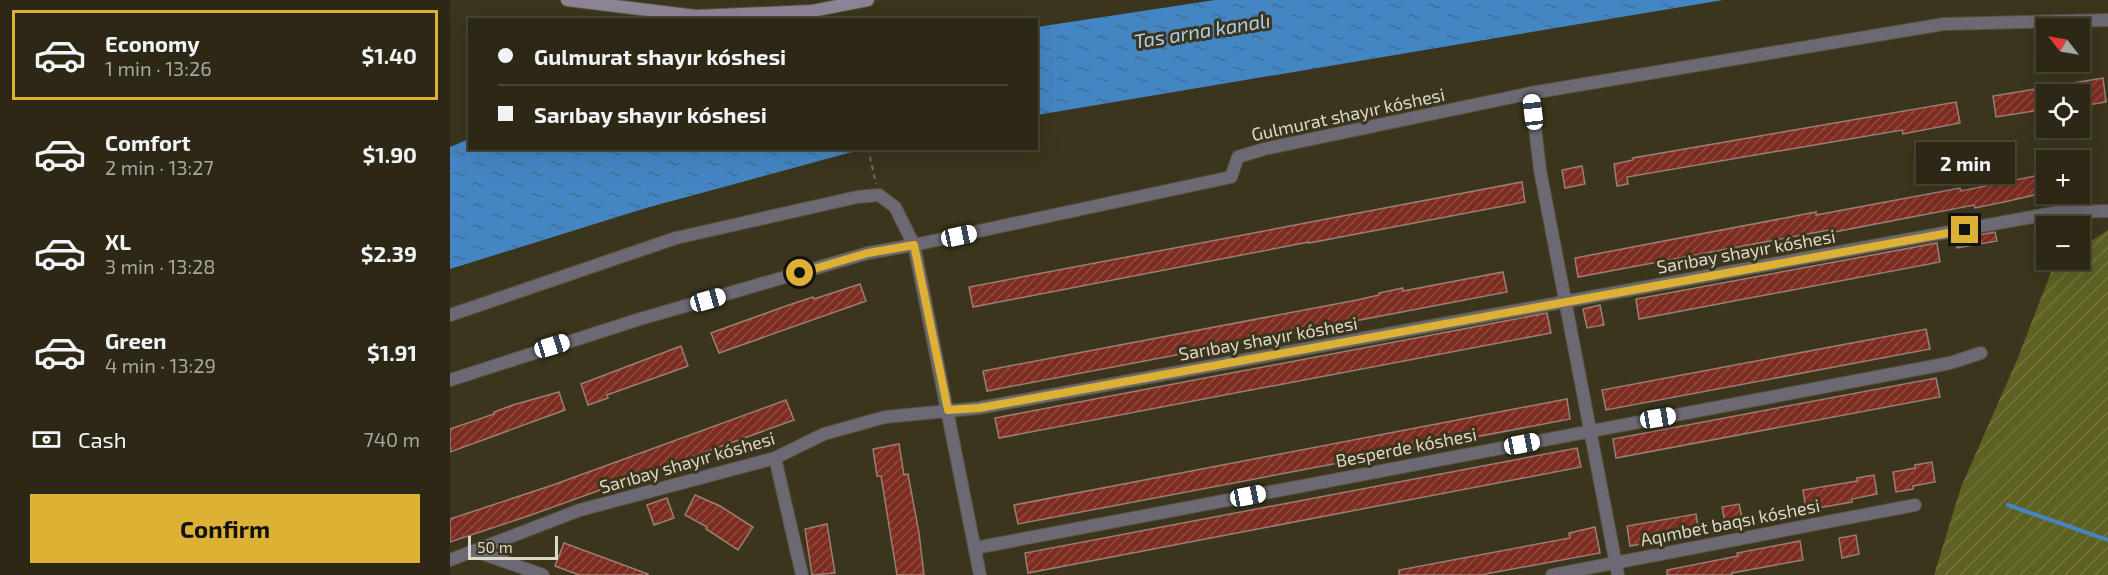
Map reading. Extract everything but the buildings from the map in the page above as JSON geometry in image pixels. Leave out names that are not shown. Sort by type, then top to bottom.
[{"type":"main road","points":[[567,0],[696,16],[812,11],[868,0]]},
{"type":"street","name":"Gulmurat shayır kóshesi","points":[[450,380],[640,320],[868,253],[1231,177],[1238,158],[1264,149],[1531,93],[1944,24],[2108,20]]},
{"type":"street","points":[[1531,93],[1540,170],[1617,569]]},
{"type":"street","points":[[450,315],[676,238],[857,197],[879,195],[886,198],[900,215],[914,245],[980,575]]},
{"type":"street","name":"Sarıbay shayır kóshesi","points":[[450,560],[580,510],[775,458],[824,434],[885,417],[979,408],[2059,212],[2108,211]]},
{"type":"street","name":"Besperde kóshesi","points":[[975,548],[1950,363],[1980,352]]},
{"type":"street","points":[[775,458],[802,575]]},
{"type":"street","name":"Aqımbet baqsı kóshesi","points":[[1552,575],[1617,569],[1915,505]]},
{"type":"street","points":[[476,550],[543,575]]},
{"type":"path","points":[[868,150],[876,181]]},
{"type":"shaded area","points":[[2108,230],[2108,575],[1934,575],[1961,487],[2017,360],[2052,270],[2090,270],[2090,242]]},
{"type":"water","name":"Tas arna kanalı","points":[[1215,0],[1723,0],[1038,115],[1038,27]]},
{"type":"water","points":[[468,139],[468,150],[859,150],[646,208],[450,269],[450,147]]},
{"type":"waterway","points":[[2008,505],[2108,540]]},
{"type":"route","points":[[800,273],[868,253],[914,245],[948,410],[979,408],[1965,230]]}]
